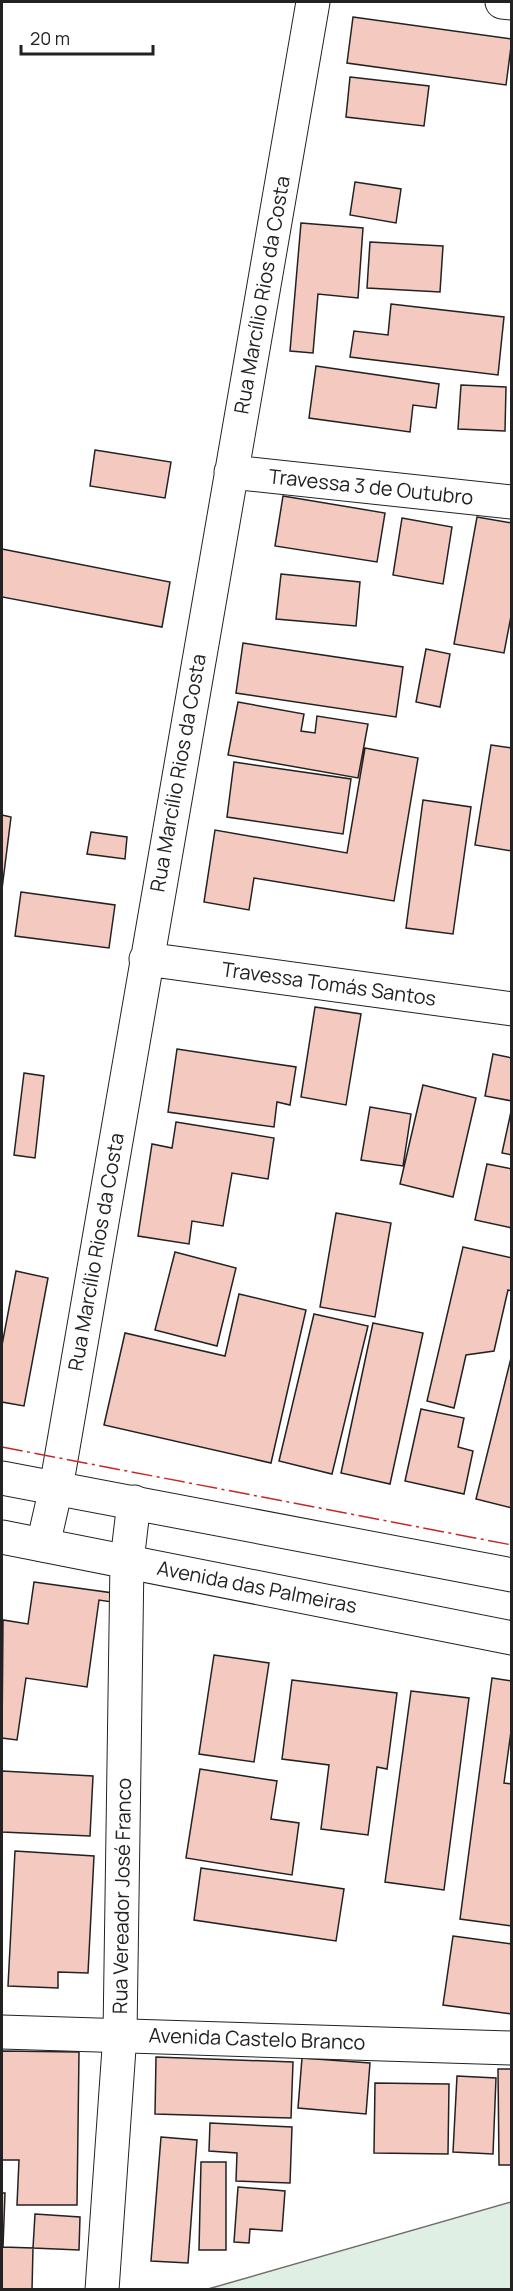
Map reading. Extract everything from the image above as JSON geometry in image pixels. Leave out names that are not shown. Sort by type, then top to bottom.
[{"type":"street","name":"Rua Marcílio Rios da Costa","points":[[44,1545],[56,1488],[313,2]]},
{"type":"street","points":[[501,2],[512,3]]},
{"type":"street","name":"Travessa 3 de Outubro","points":[[231,472],[512,502]]},
{"type":"street","name":"Travessa Tomás Santos","points":[[146,958],[512,1009]]},
{"type":"street","points":[[2,1478],[512,1575]]},
{"type":"street","name":"Rua Vereador José Franco","points":[[102,2289],[120,2034],[127,1561],[134,1502]]},
{"type":"street","name":"Avenida das Palmeiras","points":[[2,1537],[512,1638]]},
{"type":"street","name":"Avenida Castelo Branco","points":[[2,2032],[512,2048]]},
{"type":"green space","points":[[511,2202],[511,2289],[208,2289]]},
{"type":"building","points":[[353,17],[512,39],[506,85],[347,63]]},
{"type":"building","points":[[350,77],[429,86],[424,126],[346,117]]},
{"type":"building","points":[[355,182],[401,189],[396,223],[350,215]]},
{"type":"building","points":[[301,223],[363,228],[358,298],[318,294],[313,353],[290,351]]},
{"type":"building","points":[[370,242],[443,246],[440,292],[367,288]]},
{"type":"building","points":[[391,304],[504,317],[498,375],[350,357],[354,331],[388,335]]},
{"type":"building","points":[[316,366],[439,384],[436,408],[413,405],[410,432],[309,418]]},
{"type":"building","points":[[461,385],[506,387],[505,431],[458,429]]},
{"type":"building","points":[[95,450],[171,462],[165,498],[90,486]]},
{"type":"building","points":[[283,496],[385,513],[377,562],[275,546]]},
{"type":"building","points":[[477,517],[512,523],[512,611],[504,653],[454,644]]},
{"type":"building","points":[[402,518],[452,527],[443,584],[393,575]]},
{"type":"building","points":[[2,549],[170,582],[162,627],[2,597]]},
{"type":"building","points":[[281,574],[360,582],[356,626],[276,619]]},
{"type":"building","points":[[243,643],[403,667],[396,717],[236,693]]},
{"type":"building","points":[[426,649],[450,654],[440,707],[416,702]]},
{"type":"building","points":[[238,702],[304,714],[301,731],[315,733],[317,716],[368,724],[358,778],[228,755]]},
{"type":"building","points":[[491,745],[512,748],[512,851],[475,845]]},
{"type":"building","points":[[365,748],[418,758],[394,901],[254,878],[249,910],[204,902],[215,830],[347,853]]},
{"type":"building","points":[[234,762],[351,779],[343,834],[227,817]]},
{"type":"building","points":[[423,800],[471,807],[453,934],[406,928]]},
{"type":"building","points":[[2,815],[11,817],[2,889]]},
{"type":"building","points":[[91,832],[127,837],[125,859],[87,854]]},
{"type":"building","points":[[21,892],[115,905],[109,948],[15,936]]},
{"type":"building","points":[[315,1007],[361,1014],[346,1105],[301,1097]]},
{"type":"building","points":[[177,1049],[296,1067],[290,1105],[277,1102],[274,1127],[168,1112]]},
{"type":"building","points":[[493,1054],[512,1058],[512,1101],[485,1096]]},
{"type":"building","points":[[24,1073],[44,1076],[35,1158],[14,1155]]},
{"type":"building","points":[[423,1085],[476,1098],[453,1197],[400,1184]]},
{"type":"building","points":[[370,1107],[411,1114],[403,1166],[361,1160]]},
{"type":"building","points":[[512,1107],[512,1155],[502,1153]]},
{"type":"building","points":[[176,1122],[274,1138],[268,1179],[232,1173],[223,1226],[192,1221],[189,1244],[138,1236],[152,1144],[172,1148]]},
{"type":"building","points":[[487,1164],[512,1169],[512,1228],[475,1220]]},
{"type":"building","points":[[336,1213],[391,1223],[375,1317],[320,1307]]},
{"type":"building","points":[[463,1247],[512,1258],[512,1291],[508,1290],[494,1351],[466,1355],[454,1408],[427,1401]]},
{"type":"building","points":[[175,1252],[236,1268],[217,1346],[155,1330]]},
{"type":"building","points":[[16,1271],[48,1278],[24,1406],[2,1402],[2,1345]]},
{"type":"building","points":[[239,1294],[306,1310],[271,1463],[104,1425],[125,1333],[225,1356]]},
{"type":"building","points":[[314,1314],[368,1326],[332,1474],[279,1461]]},
{"type":"building","points":[[373,1323],[423,1333],[390,1484],[341,1473]]},
{"type":"building","points":[[512,1354],[512,1508],[476,1499]]},
{"type":"building","points":[[421,1409],[464,1418],[458,1447],[473,1451],[464,1494],[405,1481]]},
{"type":"building","points":[[34,1582],[113,1593],[112,1602],[99,1600],[87,1687],[26,1678],[17,1740],[2,1738],[3,1620],[28,1624]]},
{"type":"building","points":[[214,1655],[269,1663],[254,1762],[199,1754]]},
{"type":"building","points":[[492,1678],[512,1681],[512,1724],[504,1783],[512,1784],[512,1926],[460,1919]]},
{"type":"building","points":[[292,1680],[397,1693],[387,1769],[377,1767],[368,1835],[321,1829],[329,1765],[282,1759]]},
{"type":"building","points":[[411,1691],[469,1698],[444,1890],[385,1882]]},
{"type":"building","points":[[200,1769],[277,1781],[271,1819],[299,1823],[292,1875],[186,1858]]},
{"type":"building","points":[[2,1771],[93,1776],[90,1836],[2,1832]]},
{"type":"building","points":[[15,1851],[94,1856],[88,1973],[58,1972],[58,1988],[8,1986]]},
{"type":"building","points":[[201,1868],[344,1889],[336,1941],[194,1920]]},
{"type":"building","points":[[453,1936],[512,1944],[512,2014],[443,2005]]},
{"type":"building","points":[[2,2051],[79,2052],[77,2205],[17,2205],[19,2160],[2,2160]]},
{"type":"building","points":[[156,2057],[293,2062],[291,2118],[155,2114]]},
{"type":"building","points":[[302,2058],[370,2063],[366,2114],[298,2108]]},
{"type":"building","points":[[498,2069],[512,2069],[512,2165],[499,2165]]},
{"type":"building","points":[[457,2076],[496,2078],[493,2154],[453,2152]]},
{"type":"building","points":[[375,2083],[449,2084],[448,2154],[374,2153]]},
{"type":"building","points":[[210,2123],[292,2127],[290,2183],[236,2181],[237,2153],[209,2151]]},
{"type":"building","points":[[161,2137],[197,2140],[188,2263],[151,2261]]},
{"type":"building","points":[[201,2162],[226,2162],[226,2250],[199,2250]]},
{"type":"building","points":[[238,2187],[285,2191],[282,2231],[250,2229],[249,2243],[234,2242]]},
{"type":"building","points":[[2,2193],[5,2193],[3,2247],[33,2248],[32,2290],[2,2290]]},
{"type":"building","points":[[35,2214],[80,2217],[79,2250],[33,2248]]},
{"type":"power","points":[[2,1447],[512,1545]]}]
